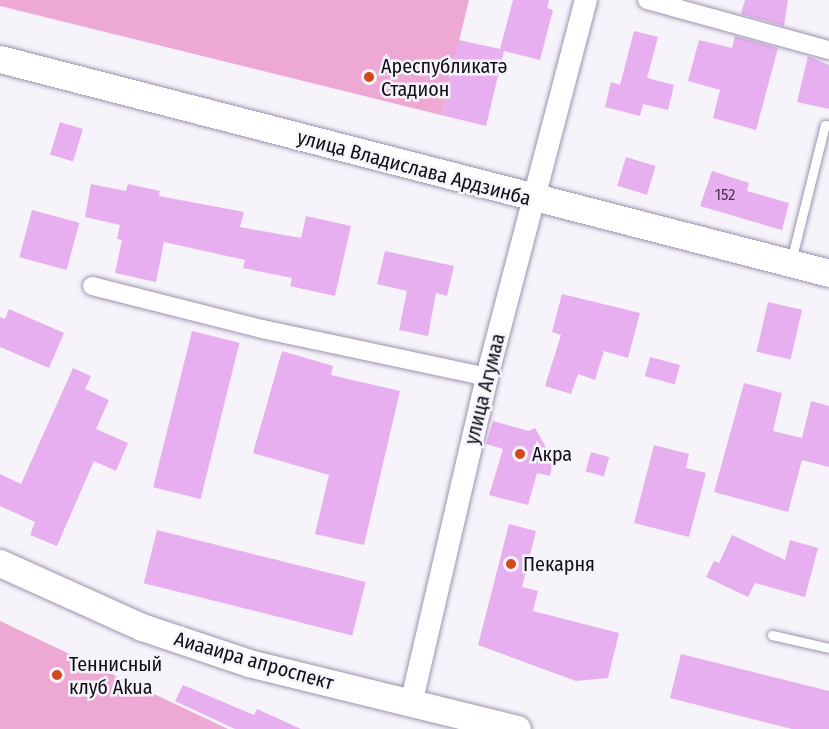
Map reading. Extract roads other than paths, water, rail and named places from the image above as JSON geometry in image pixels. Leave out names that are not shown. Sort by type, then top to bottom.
[{"type":"main road","name":"улица Владислава Ардзинба","points":[[0,59],[533,199],[829,273]]},
{"type":"main road","name":"Аиааира апроспект","points":[[0,563],[142,627],[249,663],[517,729]]},
{"type":"street","name":"улица Агумаа","points":[[411,704],[487,377],[586,0]]},
{"type":"street","points":[[647,0],[829,50]]},
{"type":"street","points":[[92,286],[262,329],[487,377]]},
{"type":"lane","points":[[790,263],[825,125],[829,126]]},
{"type":"lane","points":[[772,635],[829,648]]},
{"type":"place","name":"Ареспубликатә Стадион","points":[[369,77]]},
{"type":"place","name":"Акра","points":[[520,454]]},
{"type":"place","name":"Пекарня","points":[[511,564]]},
{"type":"place","name":"Теннисный клуб Akua","points":[[57,675]]}]
